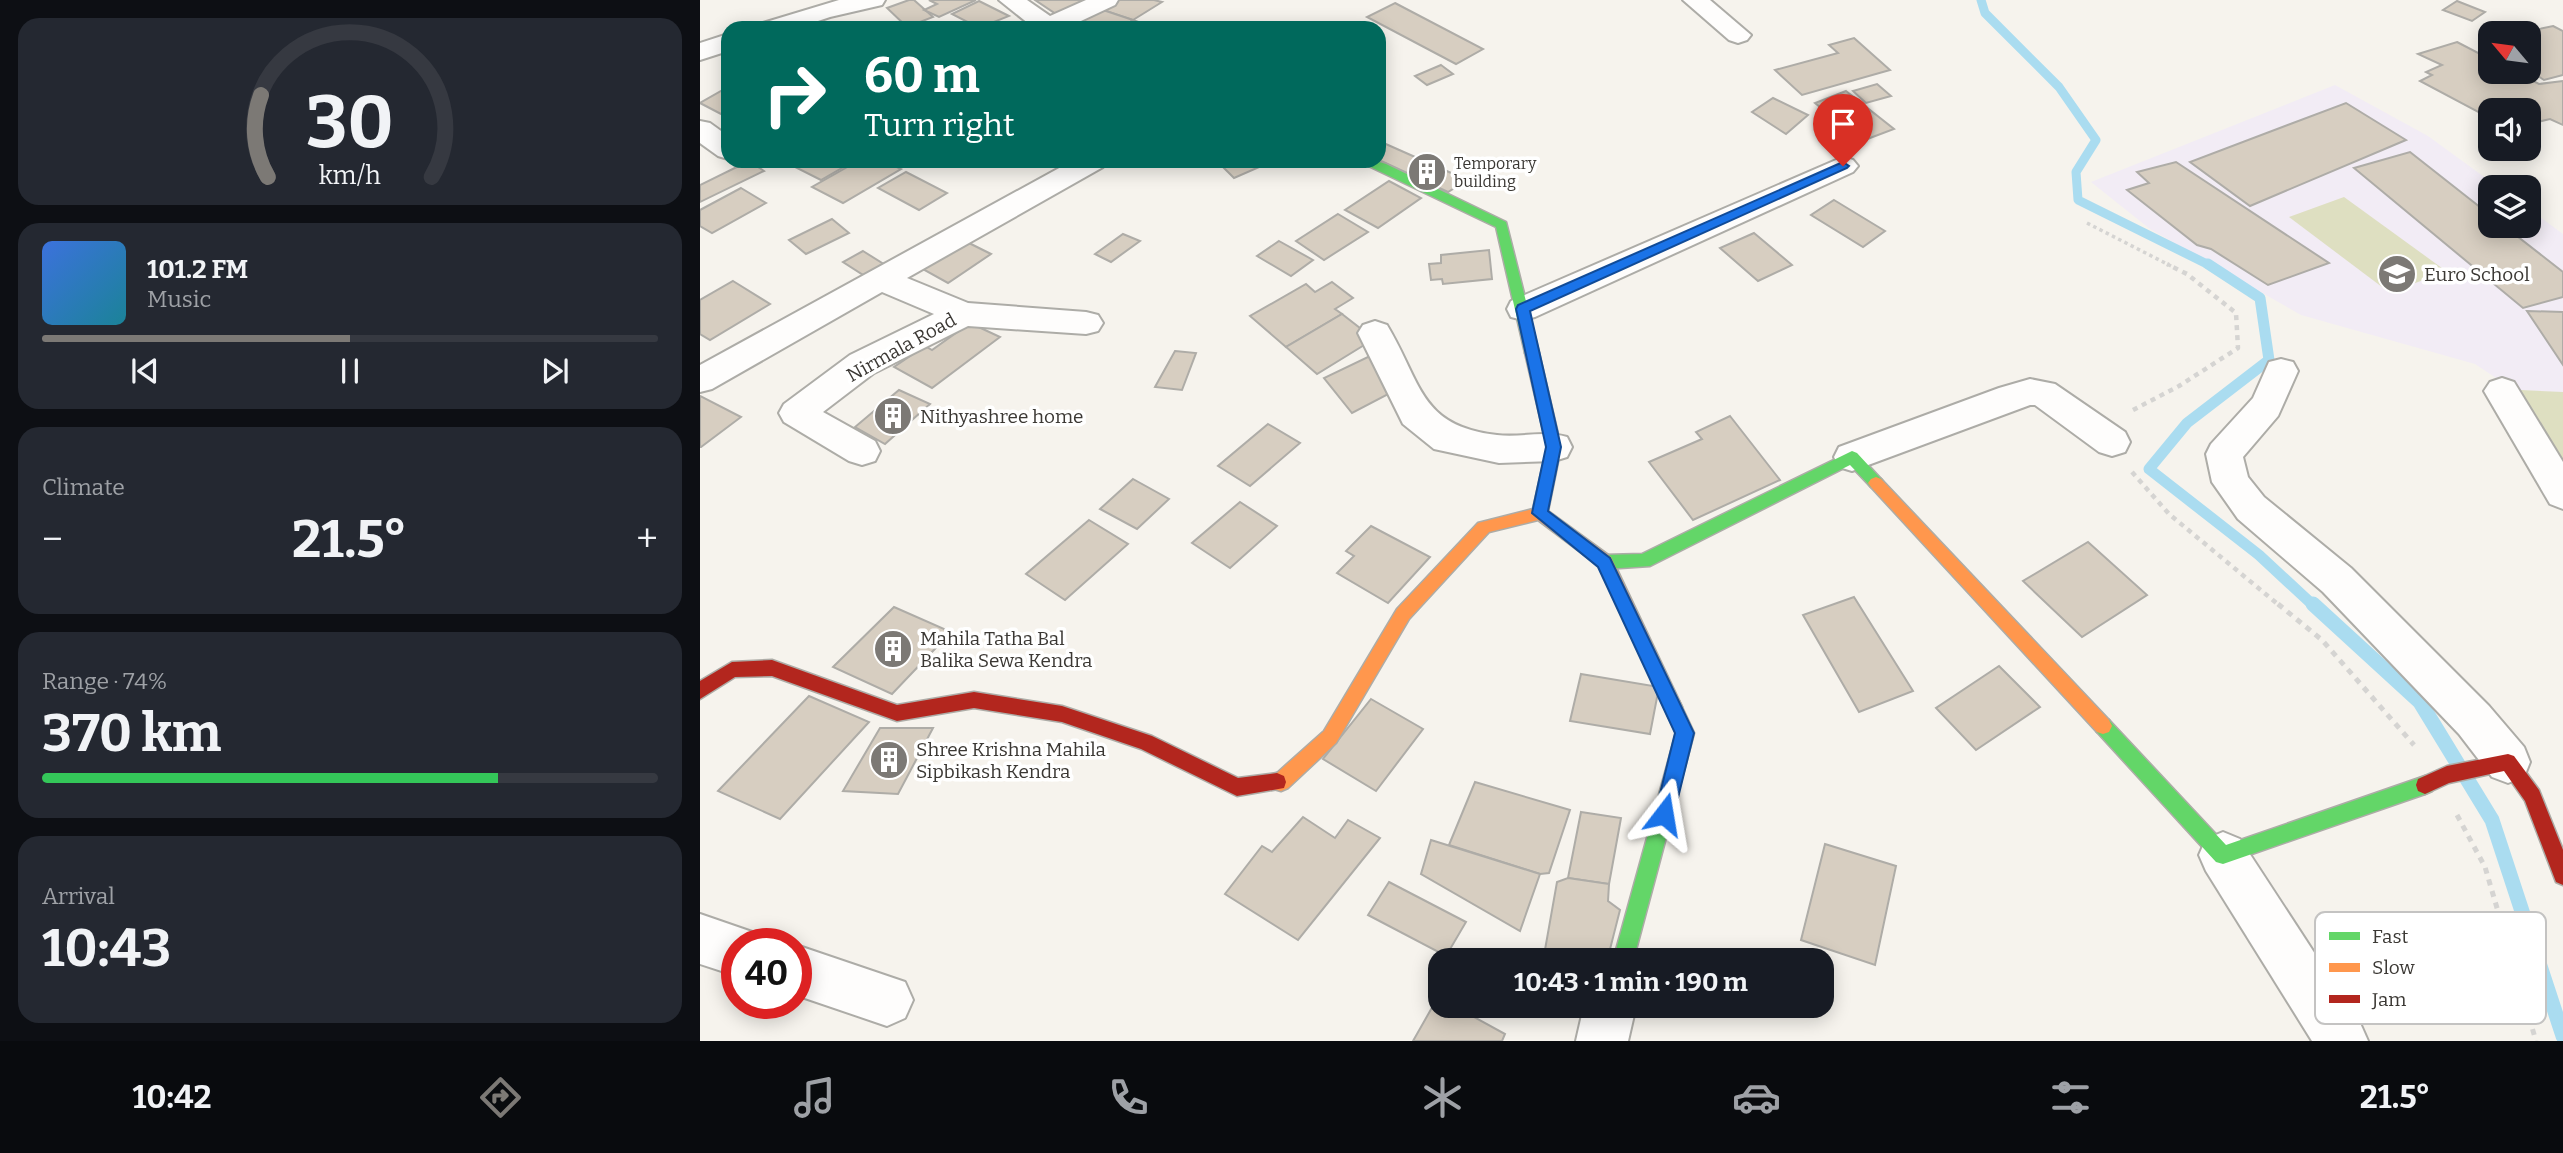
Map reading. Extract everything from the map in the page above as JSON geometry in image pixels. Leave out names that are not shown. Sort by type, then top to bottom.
[{"type":"street","points":[[793,21],[873,0]]},
{"type":"street","points":[[1010,0],[1040,21]]},
{"type":"street","points":[[1061,21],[1105,0]]},
{"type":"street","points":[[1695,0],[1738,35]]},
{"type":"street","points":[[700,52],[721,45]]},
{"type":"street","points":[[700,129],[721,145]]},
{"type":"street","points":[[1523,309],[1843,166]]},
{"type":"street","points":[[700,380],[1080,168]]},
{"type":"street","points":[[1384,168],[1502,225],[1554,447],[1540,513]]},
{"type":"street","name":"Nirmala Road","points":[[880,279],[963,314]]},
{"type":"street","points":[[963,314],[1086,323]]},
{"type":"street","name":"Nirmala Road","points":[[862,451],[797,413],[862,364],[963,314]]},
{"type":"street","points":[[1376,332],[1416,415],[1447,439],[1499,449],[1554,447]]},
{"type":"street","points":[[2281,371],[2274,397],[2254,423],[2224,454],[2231,482],[2251,508],[2337,580],[2474,720],[2504,763],[2532,796],[2563,875]]},
{"type":"street","points":[[2502,391],[2563,494]]},
{"type":"street","points":[[1605,562],[1644,561],[1852,457],[2030,392],[2043,393],[2112,442]]},
{"type":"street","points":[[1852,457],[2223,855],[2315,999]]},
{"type":"street","points":[[1540,513],[1605,562],[1685,733],[1627,948]]},
{"type":"street","points":[[700,691],[732,670],[772,668],[897,713],[974,700],[1062,715],[1146,741],[1237,787],[1281,782],[1330,737],[1403,614],[1484,527],[1540,513]]},
{"type":"street","points":[[2223,855],[2447,775],[2504,763]]},
{"type":"street","points":[[700,939],[721,946]]},
{"type":"street","points":[[812,975],[887,1000]]},
{"type":"street","points":[[1602,1041],[1607,1018]]},
{"type":"street","points":[[2331,1024],[2342,1041]]},
{"type":"shaded area","name":"Euro School","points":[[2335,85],[2428,136],[2482,175],[2478,175],[2478,238],[2541,238],[2541,218],[2563,234],[2563,467],[2517,392],[2475,364],[2301,315],[2150,229],[2091,182]]},
{"type":"green space","points":[[2344,197],[2446,271],[2390,293],[2289,217]]},
{"type":"green space","points":[[2520,390],[2563,392],[2563,459]]},
{"type":"building","points":[[914,0],[933,17],[923,21],[901,21],[887,8]]},
{"type":"building","points":[[929,0],[976,0],[939,17],[924,10],[937,4]]},
{"type":"building","points":[[1035,0],[1093,0],[1059,16]]},
{"type":"building","points":[[1115,0],[1162,2],[1133,20],[1100,9]]},
{"type":"building","points":[[979,1],[1009,16],[996,21],[966,21],[952,14]]},
{"type":"building","points":[[2457,1],[2485,12],[2472,21],[2443,10]]},
{"type":"building","points":[[1395,3],[1483,49],[1456,64],[1386,27],[1386,21],[1375,21],[1367,17]]},
{"type":"building","points":[[1100,9],[1133,20],[1132,21],[1081,21]]},
{"type":"building","points":[[2553,26],[2563,31],[2563,75],[2544,80],[2541,78],[2541,29]]},
{"type":"building","points":[[1854,38],[1890,70],[1802,95],[1775,70],[1838,53],[1829,45]]},
{"type":"building","points":[[2457,42],[2478,53],[2478,84],[2541,84],[2563,81],[2563,125],[2550,119],[2541,121],[2541,98],[2478,98],[2478,112],[2420,81],[2432,75],[2426,72],[2442,65],[2418,54]]},
{"type":"building","points":[[1441,65],[1453,74],[1427,85],[1415,76]]},
{"type":"building","points":[[1877,84],[1891,96],[1866,103],[1853,91]]},
{"type":"building","points":[[721,91],[721,114],[700,103]]},
{"type":"building","points":[[1846,91],[1894,129],[1862,141],[1815,103]]},
{"type":"building","points":[[1773,98],[1808,115],[1786,134],[1752,112]]},
{"type":"building","points":[[2346,103],[2406,140],[2250,206],[2190,162]]},
{"type":"building","name":"Temporary building","points":[[1386,144],[1467,180],[1448,192],[1386,163]]},
{"type":"building","points":[[2410,152],[2478,206],[2478,238],[2519,238],[2563,272],[2563,297],[2523,308],[2354,168]]},
{"type":"building","points":[[2176,162],[2329,263],[2268,285],[2211,249],[2197,245],[2127,190],[2149,183],[2137,172]]},
{"type":"building","points":[[735,168],[760,168],[764,171],[700,202],[700,185]]},
{"type":"building","points":[[797,168],[842,168],[821,180]]},
{"type":"building","points":[[846,168],[901,169],[843,203],[812,187]]},
{"type":"building","points":[[1224,168],[1257,168],[1234,178]]},
{"type":"building","points":[[906,172],[947,193],[919,210],[878,188]]},
{"type":"building","points":[[1389,181],[1421,198],[1378,228],[1345,210]]},
{"type":"building","points":[[741,188],[766,203],[712,233],[700,226],[700,210]]},
{"type":"building","points":[[1834,200],[1885,231],[1863,247],[1811,215]]},
{"type":"building","points":[[1338,214],[1368,232],[1324,260],[1296,241]]},
{"type":"building","points":[[832,219],[849,233],[806,254],[789,240]]},
{"type":"building","points":[[1754,233],[1792,265],[1758,281],[1720,248]]},
{"type":"building","points":[[1123,234],[1140,241],[1111,262],[1095,254]]},
{"type":"building","points":[[961,239],[991,254],[948,283],[919,267]]},
{"type":"building","points":[[1279,241],[1313,260],[1291,276],[1257,256]]},
{"type":"building","points":[[1489,250],[1492,279],[1443,284],[1442,279],[1431,280],[1429,264],[1441,263],[1441,255]]},
{"type":"building","points":[[863,251],[890,268],[871,280],[843,262]]},
{"type":"building","points":[[733,281],[770,304],[710,340],[700,334],[700,300]]},
{"type":"building","points":[[1332,282],[1353,298],[1335,309],[1342,314],[1286,347],[1250,316],[1306,284],[1315,292]]},
{"type":"building","points":[[2527,311],[2563,312],[2563,365]]},
{"type":"building","points":[[1342,314],[1374,339],[1317,374],[1286,347]]},
{"type":"building","points":[[970,323],[1000,337],[932,388],[894,367],[925,346],[932,350]]},
{"type":"building","points":[[1175,351],[1196,353],[1182,390],[1155,387]]},
{"type":"building","points":[[1370,356],[1398,389],[1352,413],[1324,378]]},
{"type":"building","name":"Nithyashree home","points":[[899,390],[930,404],[885,444],[855,427]]},
{"type":"building","points":[[700,396],[741,417],[701,447],[700,447]]},
{"type":"building","points":[[1730,416],[1780,480],[1693,520],[1649,462],[1702,439],[1696,432]]},
{"type":"building","points":[[1268,424],[1300,443],[1250,486],[1218,466]]},
{"type":"building","points":[[1133,479],[1169,499],[1137,529],[1100,509]]},
{"type":"building","points":[[1240,502],[1277,526],[1230,568],[1192,543]]},
{"type":"building","points":[[1089,520],[1128,544],[1065,600],[1026,574]]},
{"type":"building","points":[[1371,526],[1430,557],[1388,603],[1337,573],[1354,556],[1346,551]]},
{"type":"building","points":[[2088,542],[2147,595],[2082,637],[2023,581]]},
{"type":"building","points":[[1854,597],[1913,691],[1859,712],[1803,615]]},
{"type":"building","name":"Mahila Tatha Bal Balika Sewa Kendra","points":[[894,607],[951,632],[892,694],[833,667]]},
{"type":"building","points":[[1999,666],[2040,707],[1976,750],[1936,708]]},
{"type":"building","points":[[1581,674],[1659,687],[1650,734],[1570,721]]},
{"type":"building","points":[[809,696],[869,722],[780,819],[718,791]]},
{"type":"building","points":[[1371,699],[1423,729],[1376,791],[1323,759]]},
{"type":"building","name":"Shree Krishna Mahila Sipbikash Kendra","points":[[880,728],[933,728],[898,794],[843,791]]},
{"type":"building","points":[[1475,782],[1570,810],[1549,873],[1540,874],[1449,845]]},
{"type":"building","points":[[1581,812],[1621,818],[1609,884],[1568,878]]},
{"type":"building","points":[[1303,817],[1335,838],[1348,820],[1380,838],[1298,940],[1225,894],[1262,846],[1272,852]]},
{"type":"building","points":[[1431,840],[1540,874],[1520,931],[1421,874]]},
{"type":"building","points":[[1825,844],[1896,866],[1875,965],[1834,951],[1834,948],[1825,948],[1801,940]]},
{"type":"building","points":[[1568,878],[1609,884],[1608,901],[1620,910],[1610,948],[1545,948],[1557,882]]},
{"type":"building","points":[[1389,882],[1466,922],[1451,948],[1431,948],[1368,915]]},
{"type":"building","points":[[1428,1015],[1428,1018],[1476,1018],[1505,1034],[1502,1041],[1413,1041]]},
{"type":"waterway","points":[[1981,0],[1985,13],[2059,87],[2096,140],[2076,172],[2078,200],[2211,266]]},
{"type":"waterway","points":[[2208,264],[2260,298],[2269,360],[2187,423],[2149,469],[2259,555],[2314,606]]},
{"type":"waterway","points":[[2313,604],[2420,702],[2492,820],[2522,912]]},
{"type":"waterway","points":[[2546,984],[2563,1036]]},
{"type":"traffic: fast","points":[[1384,168],[1502,225],[1532,353]]},
{"type":"traffic: fast","points":[[1605,562],[1644,561],[1852,457],[1876,483]]},
{"type":"traffic: fast","points":[[1627,948],[1685,733],[1673,707]]},
{"type":"traffic: fast","points":[[2103,726],[2223,855],[2425,785]]},
{"type":"traffic: slow","points":[[1532,353],[1554,447],[1540,513],[1605,562],[1673,707]]},
{"type":"traffic: slow","points":[[1876,483],[2103,726]]},
{"type":"traffic: slow","points":[[1277,782],[1281,782],[1330,737],[1403,614],[1484,527],[1540,513]]},
{"type":"traffic: jam","points":[[700,691],[732,670],[772,668],[897,713],[974,700],[1062,714],[1146,742],[1237,787],[1277,782]]},
{"type":"traffic: jam","points":[[2425,785],[2447,775],[2508,762],[2532,796],[2563,875]]},
{"type":"place","name":"Temporary building","points":[[1427,172]]},
{"type":"place","name":"Euro School","points":[[2397,274]]},
{"type":"place","name":"Nithyashree home","points":[[893,416]]},
{"type":"place","name":"Mahila Tatha Bal Balika Sewa Kendra","points":[[893,649]]},
{"type":"place","name":"Shree Krishna Mahila Sipbikash Kendra","points":[[889,760]]},
{"type":"route","points":[[1664,814],[1685,733],[1605,562],[1540,513],[1554,447],[1523,309],[1843,166]]}]
